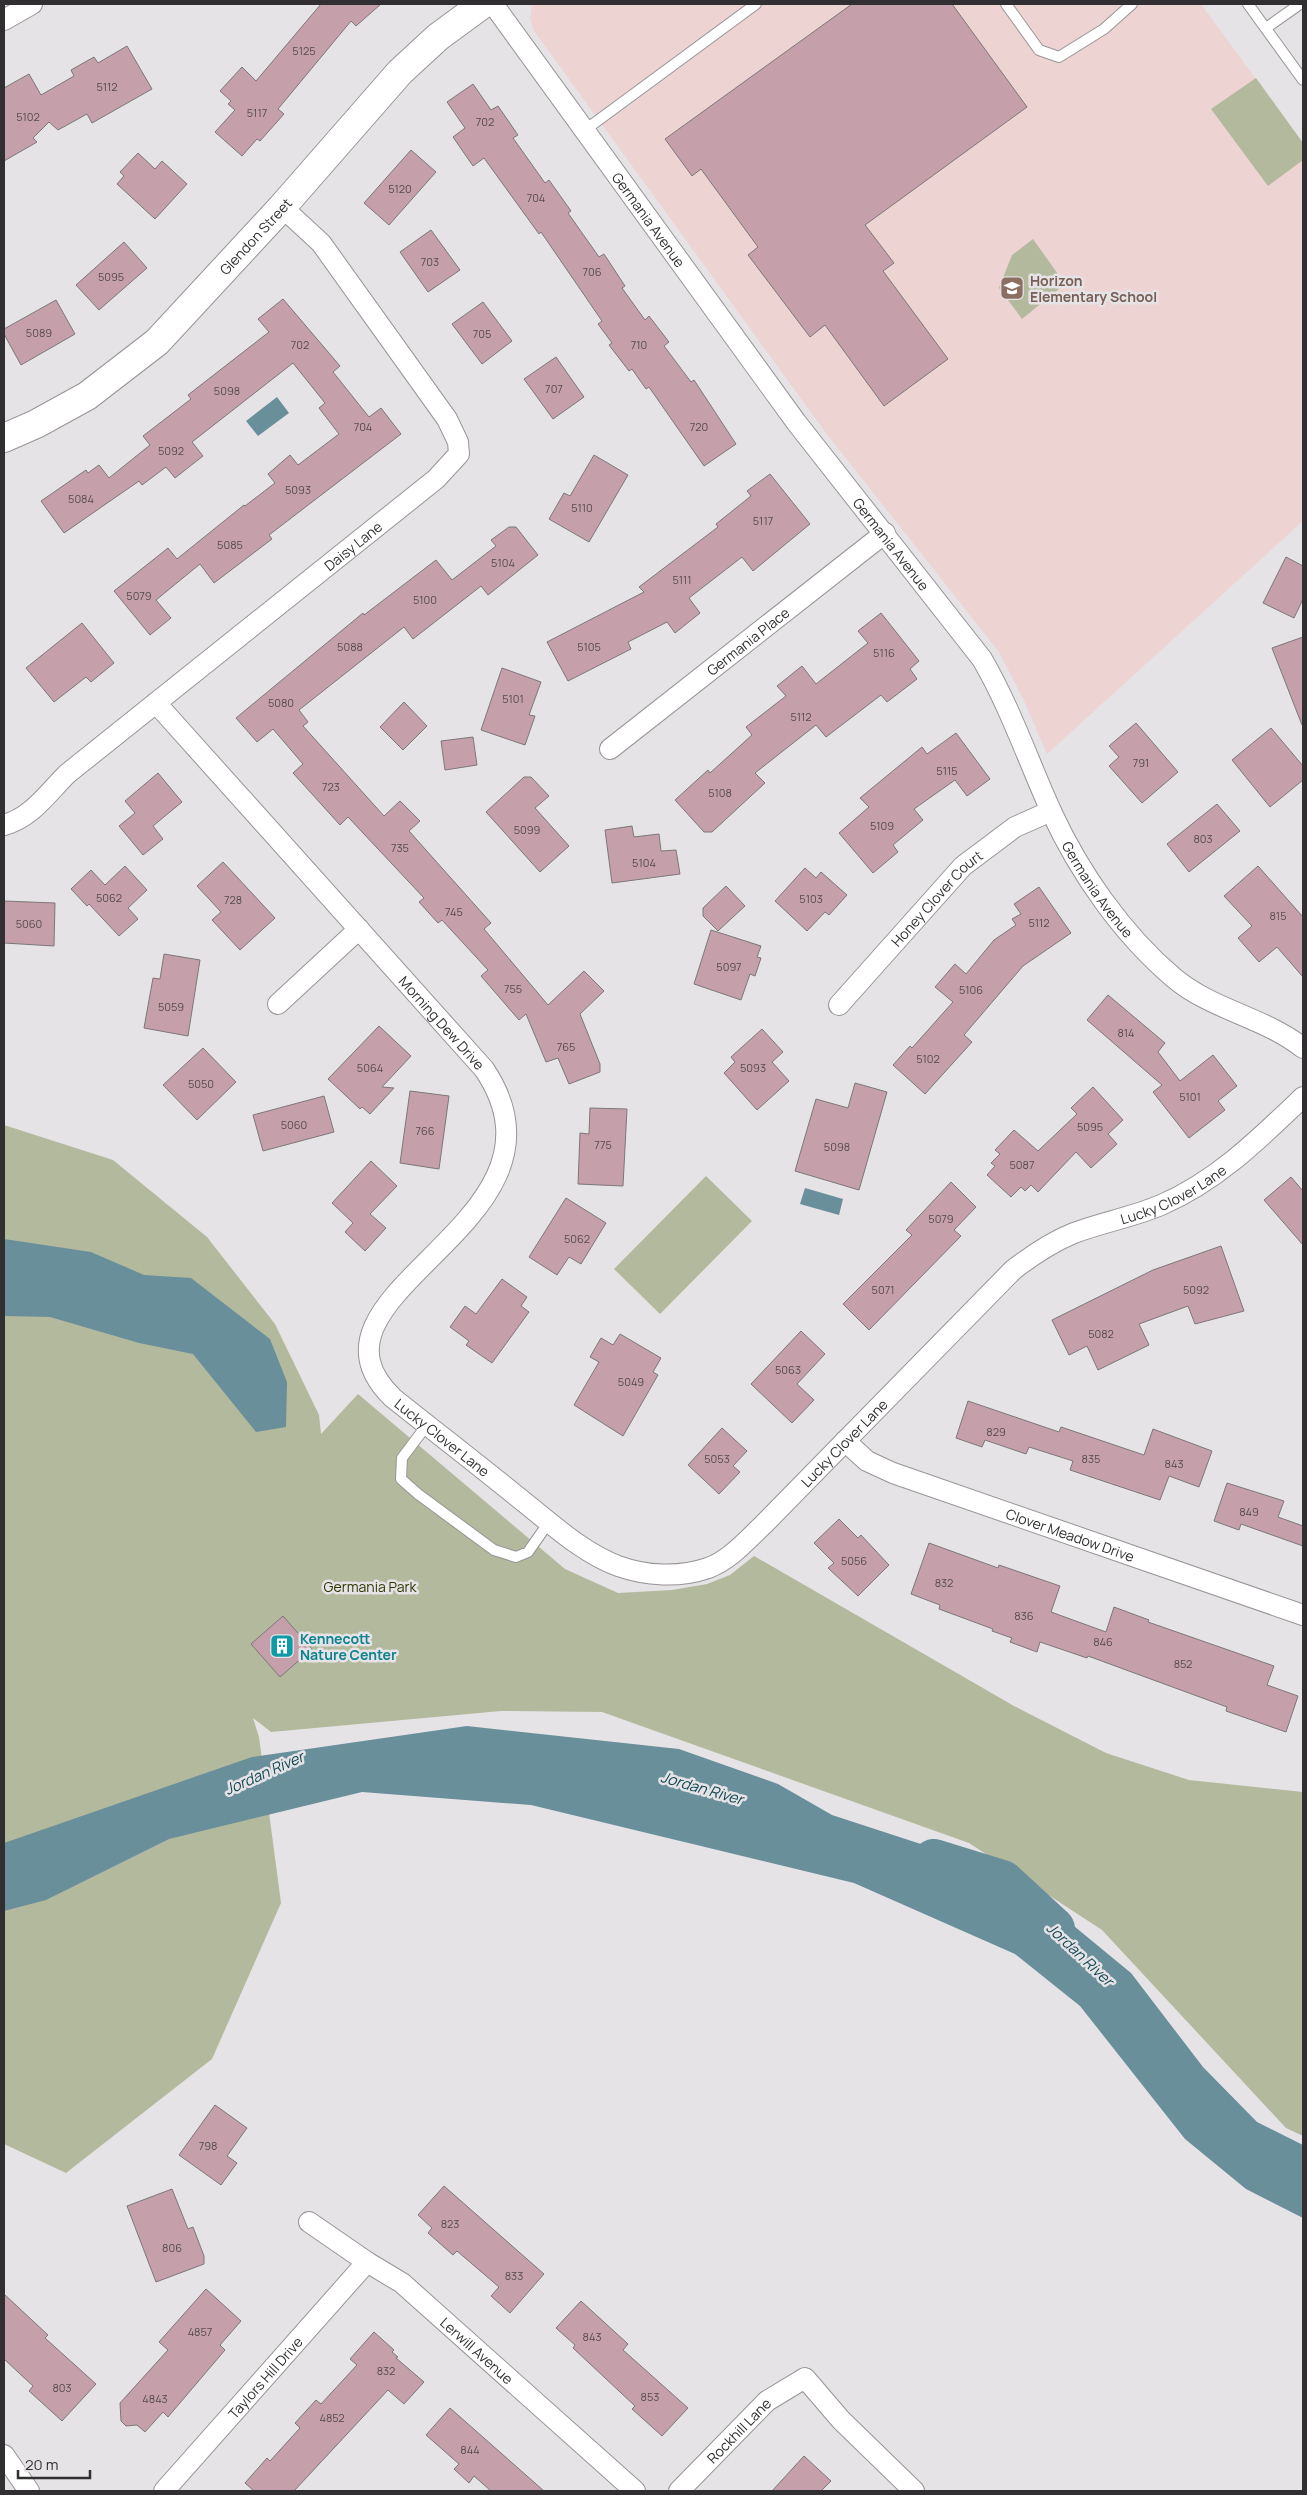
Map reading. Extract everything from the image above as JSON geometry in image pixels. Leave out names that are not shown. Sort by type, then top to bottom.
[{"type":"street","points":[[4,20],[32,4]]},
{"type":"street","name":"Glendon Street","points":[[4,438],[63,410],[134,361],[179,320],[282,207],[400,72],[438,37],[483,4]]},
{"type":"street","name":"Germania Avenue","points":[[493,4],[796,422],[982,659],[1005,702],[1051,811],[1070,850],[1104,900],[1160,966],[1201,997],[1271,1026],[1303,1048]]},
{"type":"street","name":"Daisy Lane","points":[[4,825],[20,820],[31,812],[67,774],[436,479],[459,454],[458,442],[447,419],[321,243],[282,207]]},
{"type":"street","name":"Germania Place","points":[[610,749],[885,533]]},
{"type":"street","name":"Morning Dew Drive","points":[[156,703],[484,1068],[492,1080],[503,1106],[507,1135],[502,1164],[489,1191],[471,1215],[392,1298],[376,1321],[369,1347],[369,1360],[378,1382]]},
{"type":"street","name":"Honey Clover Court","points":[[839,1005],[968,861],[1015,827],[1051,811]]},
{"type":"street","points":[[278,1004],[359,929]]},
{"type":"street","name":"Lucky Clover Lane","points":[[378,1382],[393,1398],[549,1522],[586,1549],[618,1566],[652,1574],[671,1575],[698,1570],[724,1560],[737,1549],[982,1300],[1027,1259],[1072,1234],[1163,1205],[1238,1157],[1303,1097]]},
{"type":"street","name":"Clover Meadow Drive","points":[[845,1441],[868,1461],[893,1473],[1303,1615]]},
{"type":"street","name":"Lerwill Avenue","points":[[308,2222],[410,2289],[635,2491]]},
{"type":"street","name":"Taylors Hill Drive","points":[[164,2491],[367,2262]]},
{"type":"street","name":"Rockhill Lane","points":[[679,2491],[767,2401],[805,2378],[841,2420],[914,2491]]},
{"type":"street","points":[[4,2454],[29,2491]]},
{"type":"lane","points":[[584,130],[756,4]]},
{"type":"lane","points":[[1006,4],[1039,50],[1059,57],[1104,29],[1132,4]]},
{"type":"lane","points":[[1248,4],[1303,80]]},
{"type":"lane","points":[[1266,28],[1300,4]]},
{"type":"lane","points":[[428,1425],[402,1458],[401,1479],[418,1494],[494,1550],[516,1557],[528,1552],[549,1522]]},
{"type":"shaded area","name":"Horizon Elementary School","points":[[532,4],[1201,4],[1303,143],[1303,521],[1047,754],[1025,703],[999,652],[826,433],[534,31],[530,19]]},
{"type":"green space","points":[[1256,78],[1303,143],[1303,160],[1268,186],[1211,109]]},
{"type":"green space","points":[[1033,239],[1065,284],[1022,319],[999,288],[1012,255]]},
{"type":"green space","name":"Germania Park","points":[[4,1125],[113,1160],[207,1237],[275,1324],[319,1415],[321,1434],[358,1394],[565,1569],[618,1593],[672,1590],[707,1584],[730,1575],[754,1556],[1014,1706],[1106,1753],[1189,1780],[1303,1792],[1303,2136],[1286,2128],[1102,1930],[969,1843],[602,1712],[501,1711],[271,1732],[253,1718],[259,1737],[281,1903],[212,2059],[66,2173],[4,2144]]},
{"type":"green space","points":[[706,1176],[752,1221],[660,1314],[614,1269]]},
{"type":"water","points":[[277,397],[289,413],[258,436],[246,421]]},
{"type":"water","points":[[805,1188],[843,1199],[839,1215],[800,1204]]},
{"type":"water","points":[[4,1239],[91,1252],[144,1275],[191,1278],[270,1339],[287,1382],[286,1427],[256,1432],[193,1354],[139,1343],[50,1317],[4,1316]]},
{"type":"water","points":[[467,1726],[679,1749],[778,1784],[832,1815],[933,1848],[1063,1917],[1131,1973],[1203,2067],[1257,2122],[1303,2145],[1303,2218],[1246,2189],[1185,2139],[1080,2006],[1015,1954],[854,1883],[531,1805],[362,1792],[169,1839],[46,1900],[4,1911],[4,1843],[252,1757]]},
{"type":"building","points":[[321,4],[381,4],[356,26],[351,21],[278,109],[284,114],[260,141],[257,139],[242,156],[215,132],[235,110],[228,104],[231,101],[220,91],[242,67],[256,81]]},
{"type":"building","points":[[852,4],[952,4],[1027,107],[865,225],[894,263],[883,271],[948,359],[884,406],[825,325],[810,337],[748,255],[758,247],[701,169],[692,176],[665,139]]},
{"type":"building","points":[[127,46],[152,89],[92,123],[87,114],[58,130],[49,122],[33,138],[37,142],[4,161],[4,88],[29,74],[41,95],[74,76],[71,70],[94,57],[98,63]]},
{"type":"building","points":[[473,84],[491,110],[498,106],[518,135],[513,138],[545,183],[549,180],[571,211],[568,213],[599,257],[604,254],[625,286],[622,288],[645,320],[649,316],[669,342],[664,346],[691,382],[694,380],[736,444],[704,466],[649,387],[646,389],[632,369],[629,371],[609,345],[612,343],[598,324],[602,321],[541,232],[539,234],[484,158],[473,166],[453,137],[465,128],[447,102]]},
{"type":"building","points":[[411,150],[436,172],[389,225],[364,203]]},
{"type":"building","points":[[138,153],[155,169],[162,161],[187,184],[155,219],[117,184],[124,176],[120,172]]},
{"type":"building","points":[[431,230],[460,270],[428,292],[400,252]]},
{"type":"building","points":[[124,242],[147,268],[99,310],[76,285]]},
{"type":"building","points":[[283,299],[340,366],[333,372],[369,417],[381,408],[401,434],[269,535],[272,539],[214,583],[200,564],[156,600],[171,618],[150,635],[114,591],[168,548],[177,559],[244,505],[275,483],[268,474],[290,455],[298,465],[339,434],[319,408],[325,403],[293,363],[192,442],[203,456],[175,478],[166,467],[142,485],[139,481],[64,533],[41,501],[86,470],[88,473],[99,465],[109,478],[150,445],[143,436],[191,399],[188,395],[269,332],[258,319]]},
{"type":"building","points":[[56,300],[75,334],[21,365],[4,334],[4,329]]},
{"type":"building","points":[[483,302],[512,341],[482,364],[452,324]]},
{"type":"building","points":[[556,357],[584,397],[553,419],[524,379]]},
{"type":"building","points":[[594,455],[628,475],[589,542],[549,519],[564,493],[570,496]]},
{"type":"building","points":[[770,474],[810,524],[753,571],[742,557],[689,598],[700,613],[675,633],[667,622],[628,642],[631,649],[568,681],[547,642],[644,592],[639,587],[718,527],[716,524],[751,496],[747,491]]},
{"type":"building","points":[[509,527],[516,527],[538,555],[488,595],[481,586],[413,639],[404,627],[299,710],[308,722],[303,726],[384,816],[400,801],[420,821],[409,831],[491,923],[484,929],[548,1005],[584,971],[604,991],[580,1014],[600,1064],[600,1072],[569,1084],[558,1058],[546,1062],[526,1014],[519,1020],[481,976],[488,970],[442,920],[438,923],[419,902],[424,898],[348,817],[340,825],[293,773],[303,764],[273,729],[257,742],[236,718],[363,613],[364,615],[436,560],[452,580],[496,546],[491,540]]},
{"type":"building","points":[[1286,557],[1303,566],[1303,599],[1294,618],[1263,603]]},
{"type":"building","points":[[881,613],[919,661],[910,669],[917,679],[887,702],[881,695],[826,737],[816,725],[755,773],[765,783],[712,832],[704,832],[675,800],[708,770],[710,773],[752,735],[746,727],[786,696],[777,686],[802,666],[816,684],[868,643],[858,631]]},
{"type":"building","points":[[82,623],[114,663],[91,682],[86,677],[54,702],[26,668]]},
{"type":"building","points":[[1303,637],[1303,724],[1302,725],[1272,648]]},
{"type":"building","points":[[502,668],[541,682],[529,715],[535,716],[525,745],[481,730]]},
{"type":"building","points":[[404,702],[427,726],[403,750],[380,727]]},
{"type":"building","points":[[1136,723],[1178,772],[1142,803],[1109,766],[1119,757],[1109,746]]},
{"type":"building","points":[[1271,728],[1303,766],[1303,780],[1270,807],[1232,760]]},
{"type":"building","points":[[956,733],[990,779],[967,796],[955,780],[914,809],[923,820],[893,845],[898,852],[873,873],[839,833],[869,807],[860,798],[922,747],[927,754]]},
{"type":"building","points":[[473,737],[477,765],[445,770],[441,741]]},
{"type":"building","points":[[158,773],[182,802],[153,826],[163,839],[143,855],[119,826],[135,813],[125,801]]},
{"type":"building","points":[[524,777],[531,777],[549,796],[535,808],[569,846],[540,872],[486,812]]},
{"type":"building","points":[[1217,804],[1240,831],[1189,872],[1167,844]]},
{"type":"building","points":[[632,826],[634,837],[659,834],[661,851],[676,850],[680,874],[612,883],[605,830]]},
{"type":"building","points":[[223,862],[275,918],[240,950],[212,920],[221,912],[197,886]]},
{"type":"building","points":[[125,866],[147,890],[128,908],[138,919],[119,936],[89,904],[87,906],[71,889],[91,870],[105,885]]},
{"type":"building","points":[[1258,866],[1303,917],[1303,977],[1277,947],[1259,962],[1238,938],[1252,926],[1224,896]]},
{"type":"building","points":[[805,868],[816,878],[821,872],[847,895],[829,915],[825,912],[807,931],[775,901]]},
{"type":"building","points":[[726,886],[745,906],[718,931],[703,916],[703,908]]},
{"type":"building","points":[[1039,887],[1071,933],[1023,966],[964,1035],[972,1042],[925,1094],[893,1065],[910,1046],[912,1048],[953,1002],[935,987],[955,964],[966,974],[994,940],[1016,925],[1012,919],[1021,914],[1014,904]]},
{"type":"building","points":[[4,901],[55,903],[54,946],[4,943]]},
{"type":"building","points":[[711,930],[761,946],[757,957],[761,958],[755,976],[750,974],[741,1000],[694,984]]},
{"type":"building","points":[[164,954],[200,960],[188,1036],[144,1028],[153,978],[160,979]]},
{"type":"building","points":[[1108,995],[1165,1043],[1158,1052],[1180,1081],[1213,1055],[1237,1086],[1218,1101],[1225,1110],[1189,1138],[1153,1092],[1162,1085],[1087,1020]]},
{"type":"building","points":[[379,1026],[411,1056],[382,1087],[394,1088],[370,1114],[362,1107],[360,1109],[328,1079]]},
{"type":"building","points":[[762,1029],[783,1052],[772,1062],[789,1081],[757,1110],[724,1073],[735,1062],[731,1057]]},
{"type":"building","points":[[203,1048],[236,1082],[197,1120],[163,1085]]},
{"type":"building","points":[[855,1083],[887,1092],[859,1190],[795,1171],[816,1099],[848,1108]]},
{"type":"building","points":[[1093,1087],[1123,1120],[1108,1134],[1117,1144],[1091,1168],[1076,1152],[1038,1192],[1031,1185],[1025,1191],[1021,1187],[1011,1197],[987,1175],[995,1166],[991,1163],[1000,1154],[995,1150],[1014,1130],[1038,1151],[1077,1114],[1071,1108]]},
{"type":"building","points":[[410,1091],[449,1096],[439,1169],[400,1163]]},
{"type":"building","points":[[324,1096],[334,1132],[263,1151],[253,1115]]},
{"type":"building","points":[[590,1108],[627,1109],[623,1186],[578,1184],[580,1133],[589,1134]]},
{"type":"building","points":[[371,1161],[397,1186],[370,1214],[386,1228],[365,1251],[345,1232],[353,1223],[332,1203]]},
{"type":"building","points":[[1291,1177],[1303,1191],[1303,1245],[1264,1200]]},
{"type":"building","points":[[951,1182],[976,1207],[954,1230],[961,1236],[869,1330],[843,1304],[912,1235],[906,1230]]},
{"type":"building","points":[[566,1198],[606,1223],[581,1264],[569,1257],[557,1275],[529,1257]]},
{"type":"building","points":[[1221,1246],[1244,1311],[1195,1324],[1188,1306],[1139,1324],[1149,1345],[1098,1370],[1087,1346],[1069,1355],[1052,1320],[1153,1270]]},
{"type":"building","points":[[502,1279],[527,1297],[521,1306],[529,1312],[492,1363],[466,1345],[469,1341],[450,1327],[465,1306],[476,1314]]},
{"type":"building","points":[[801,1331],[825,1354],[797,1384],[814,1400],[792,1423],[751,1384]]},
{"type":"building","points":[[620,1334],[661,1358],[653,1372],[658,1375],[623,1436],[574,1405],[599,1362],[590,1357],[601,1338],[613,1345]]},
{"type":"building","points":[[968,1401],[1059,1432],[1061,1427],[1144,1455],[1153,1429],[1212,1451],[1199,1487],[1169,1476],[1160,1500],[1070,1470],[1073,1461],[1029,1447],[1026,1454],[985,1440],[982,1447],[956,1438]]},
{"type":"building","points":[[722,1428],[747,1451],[733,1466],[740,1472],[719,1494],[688,1465]]},
{"type":"building","points":[[1227,1483],[1284,1501],[1278,1517],[1303,1526],[1303,1546],[1241,1524],[1239,1530],[1214,1521]]},
{"type":"building","points":[[839,1519],[858,1538],[861,1535],[889,1565],[858,1596],[828,1568],[834,1563],[814,1543]]},
{"type":"building","points":[[929,1543],[998,1568],[999,1565],[1060,1586],[1051,1612],[1106,1632],[1114,1607],[1149,1620],[1148,1622],[1274,1666],[1267,1685],[1298,1696],[1286,1732],[1226,1711],[1227,1707],[1088,1656],[1087,1658],[1040,1642],[1037,1652],[1010,1642],[1012,1638],[992,1631],[993,1629],[939,1609],[940,1605],[911,1594]]},
{"type":"building","name":"Kennecott Nature Center","points":[[283,1616],[312,1649],[280,1677],[251,1644]]},
{"type":"building","points":[[215,2105],[247,2128],[227,2156],[237,2163],[221,2185],[179,2155]]},
{"type":"building","points":[[444,2186],[544,2274],[510,2313],[491,2296],[499,2287],[457,2251],[453,2255],[428,2233],[432,2228],[418,2215]]},
{"type":"building","points":[[172,2189],[188,2229],[193,2227],[204,2256],[204,2264],[156,2282],[127,2206]]},
{"type":"building","points":[[206,2289],[241,2321],[220,2345],[225,2350],[168,2417],[163,2412],[145,2432],[137,2425],[126,2426],[121,2421],[120,2403],[168,2350],[159,2342]]},
{"type":"building","points":[[4,2294],[48,2335],[45,2338],[96,2384],[62,2421],[29,2391],[33,2386],[4,2359]]},
{"type":"building","points":[[581,2301],[628,2344],[623,2350],[688,2408],[662,2436],[632,2409],[635,2406],[573,2348],[575,2345],[556,2328]]},
{"type":"building","points":[[374,2332],[394,2350],[392,2352],[398,2357],[396,2358],[424,2382],[404,2404],[388,2390],[294,2491],[254,2491],[245,2483],[267,2458],[270,2461],[300,2428],[295,2423],[316,2400],[321,2404],[357,2365],[350,2359]]},
{"type":"building","points":[[450,2408],[544,2491],[491,2491],[474,2476],[469,2483],[454,2469],[459,2464],[426,2435]]},
{"type":"building","points":[[804,2456],[831,2481],[821,2491],[772,2491]]},
{"type":"waterway","name":"Jordan River","points":[[934,1861],[1002,1882],[1053,1929]]},
{"type":"place","name":"Horizon Elementary School","points":[[1012,288]]},
{"type":"place","name":"Kennecott Nature Center","points":[[282,1646]]}]
